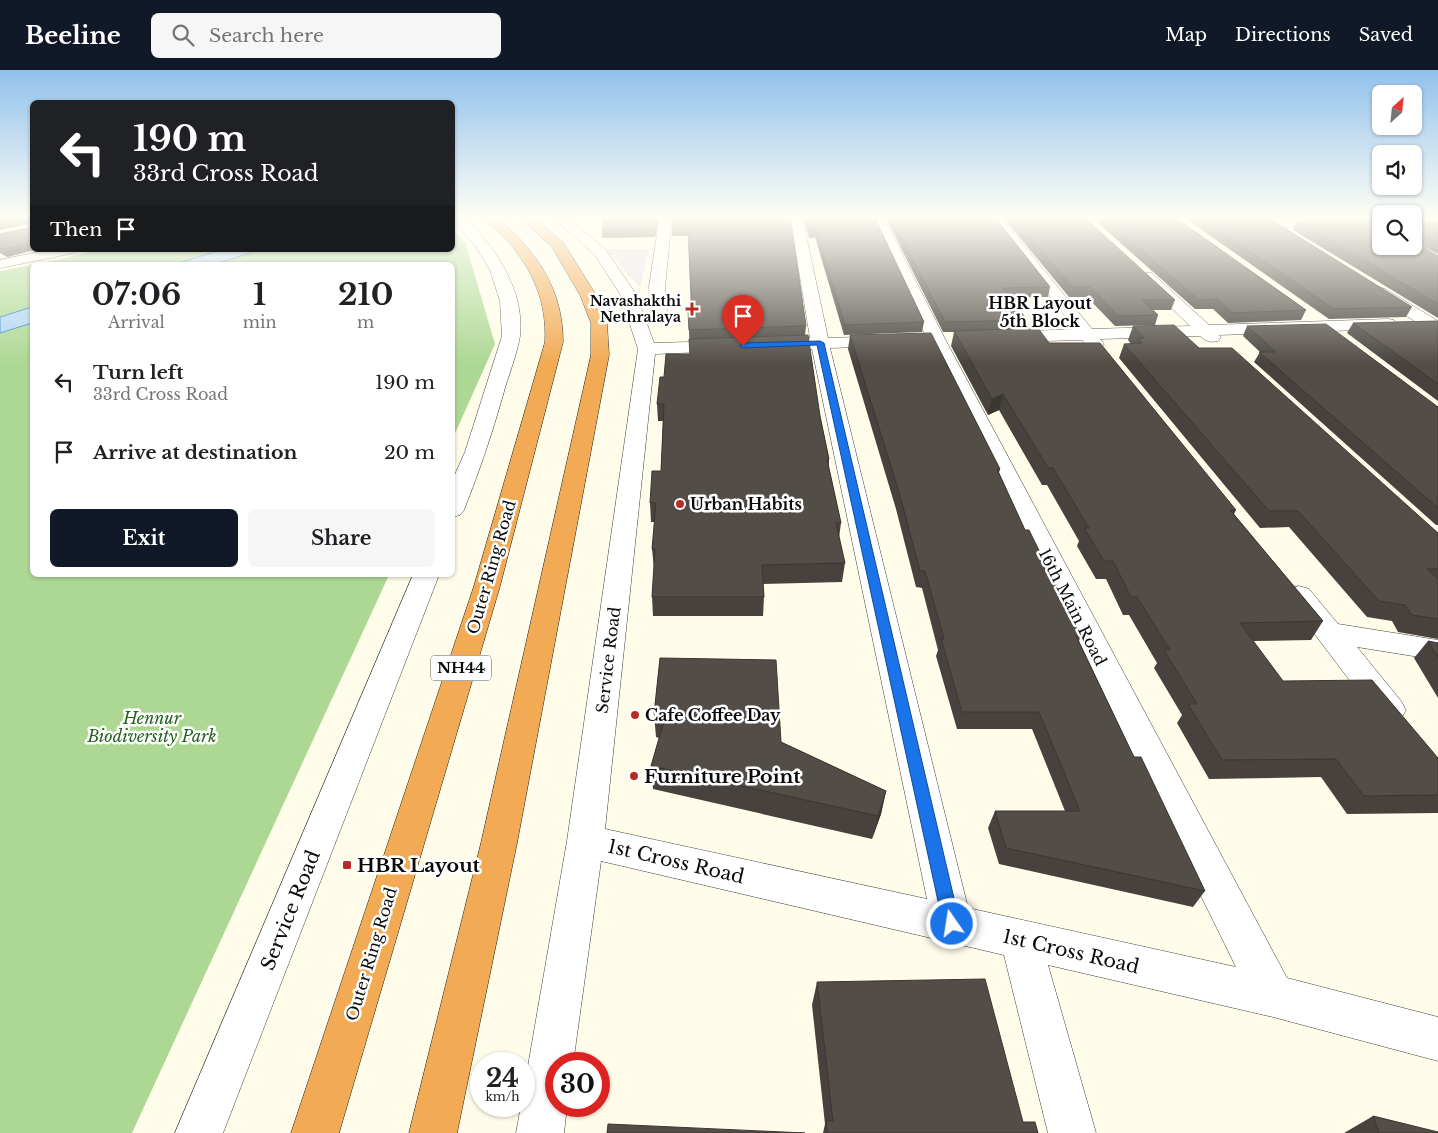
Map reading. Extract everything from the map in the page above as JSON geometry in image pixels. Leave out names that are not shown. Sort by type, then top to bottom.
[{"type":"highway","name":"Outer Ring Road","points":[[316,1133],[487,586],[554,342],[554,319],[548,295],[534,266]]},
{"type":"highway","points":[[433,1133],[499,842],[600,355],[599,323],[588,295],[570,266]]},
{"type":"street","points":[[455,503],[476,452],[511,336],[512,318],[501,277],[496,266]]},
{"type":"street","name":"Service Road","points":[[540,1133],[585,841],[647,349],[628,294],[609,266]]},
{"type":"street","points":[[659,314],[657,287],[660,266]]},
{"type":"street","points":[[805,266],[820,343],[952,924]]},
{"type":"street","name":"16th Main Road","points":[[898,266],[928,339],[1273,996]]},
{"type":"street","points":[[1033,266],[1105,357]]},
{"type":"street","points":[[1135,266],[1227,350]]},
{"type":"street","points":[[1363,282],[1434,326]]},
{"type":"street","points":[[628,294],[657,287]]},
{"type":"street","points":[[1300,309],[1346,344]]},
{"type":"street","points":[[992,337],[1324,326],[1434,326]]},
{"type":"street","points":[[647,349],[928,339]]},
{"type":"street","name":"Service Road","points":[[199,1133],[425,577]]},
{"type":"street","points":[[1286,579],[1402,725]]},
{"type":"street","points":[[1330,633],[1438,650]]},
{"type":"street","name":"1st Cross Road","points":[[585,841],[1273,996],[1438,1039]]},
{"type":"street","points":[[1020,939],[1072,1133]]},
{"type":"shaded area","points":[[620,266],[645,266],[640,287]]},
{"type":"green space","name":"Hennur Biodiversity Park","points":[[30,266],[30,577],[388,577],[132,1133],[0,1133],[0,271]]},
{"type":"green space","name":"Hennur Biodiversity Park","points":[[455,266],[472,266],[495,344],[455,434]]},
{"type":"water","points":[[30,308],[30,324],[0,333],[0,317]]},
{"type":"building","points":[[690,266],[797,266],[806,326],[689,330],[688,311],[692,310]]},
{"type":"building","points":[[827,266],[897,266],[924,322],[845,325]]},
{"type":"building","points":[[916,266],[1033,266],[1050,287],[1003,288],[1027,320],[945,322]]},
{"type":"building","points":[[1054,266],[1137,266],[1175,300],[1142,300],[1158,315],[1118,316],[1090,287],[1072,287]]},
{"type":"building","points":[[1159,266],[1243,266],[1306,310],[1232,313],[1217,299],[1199,300]]},
{"type":"building","points":[[1270,266],[1345,266],[1412,307],[1334,309]]},
{"type":"building","points":[[1373,266],[1438,266],[1438,304]]},
{"type":"building","points":[[1438,321],[1438,384],[1353,323]]},
{"type":"building","points":[[1326,324],[1438,407],[1438,508],[1259,352],[1276,352],[1247,326]]},
{"type":"building","points":[[1174,325],[1199,348],[1232,348],[1438,533],[1438,569],[1427,569],[1438,579],[1438,619],[1412,615],[1405,605],[1379,601],[1298,511],[1269,511],[1124,344],[1142,343],[1138,338],[1144,338],[1133,326]]},
{"type":"building","points":[[1038,328],[1049,343],[1100,343],[1236,510],[1230,510],[1323,621],[1240,623],[1283,681],[1372,680],[1438,758],[1438,795],[1364,796],[1336,759],[1222,760],[1188,704],[1197,704],[1164,650],[1170,650],[1137,597],[1131,597],[1113,561],[1104,561],[1084,528],[1089,528],[1053,468],[1048,468],[1003,394],[992,399],[954,331]]},
{"type":"building","points":[[931,333],[1000,469],[997,469],[1025,530],[1029,530],[1081,636],[1076,636],[1134,757],[1141,757],[1205,891],[1006,848],[995,811],[1080,811],[1039,712],[962,712],[941,639],[944,639],[925,571],[920,571],[899,492],[850,335]]},
{"type":"building","points":[[808,335],[820,416],[829,459],[827,459],[841,523],[836,523],[845,563],[762,565],[764,597],[652,597],[655,549],[652,549],[656,503],[650,503],[652,471],[661,471],[664,404],[657,404],[660,377],[664,377],[666,354],[690,354],[689,339]]},
{"type":"building","points":[[1428,641],[1438,643],[1438,657]]},
{"type":"building","points":[[660,658],[776,660],[781,742],[886,791],[878,816],[651,766],[666,714],[654,714]]},
{"type":"building","points":[[985,979],[1023,1122],[1035,1122],[1038,1133],[827,1133],[826,1120],[833,1121],[817,982]]},
{"type":"building","points":[[1373,1116],[1438,1132],[1438,1133],[1379,1133]]},
{"type":"building","points":[[608,1124],[805,1133],[607,1133]]},
{"type":"place","name":"Navashakthi Nethralaya","points":[[692,309]]},
{"type":"place","name":"Urban Habits","points":[[680,504]]},
{"type":"place","name":"Cafe Coffee Day","points":[[635,715]]},
{"type":"place","name":"Furniture Point","points":[[634,776]]},
{"type":"place","name":"HBR Layout","points":[[347,865]]},
{"type":"district","name":"HBR Layout 5th Block","points":[[1040,312]]},
{"type":"route","points":[[743,346],[820,343],[952,924]]}]
